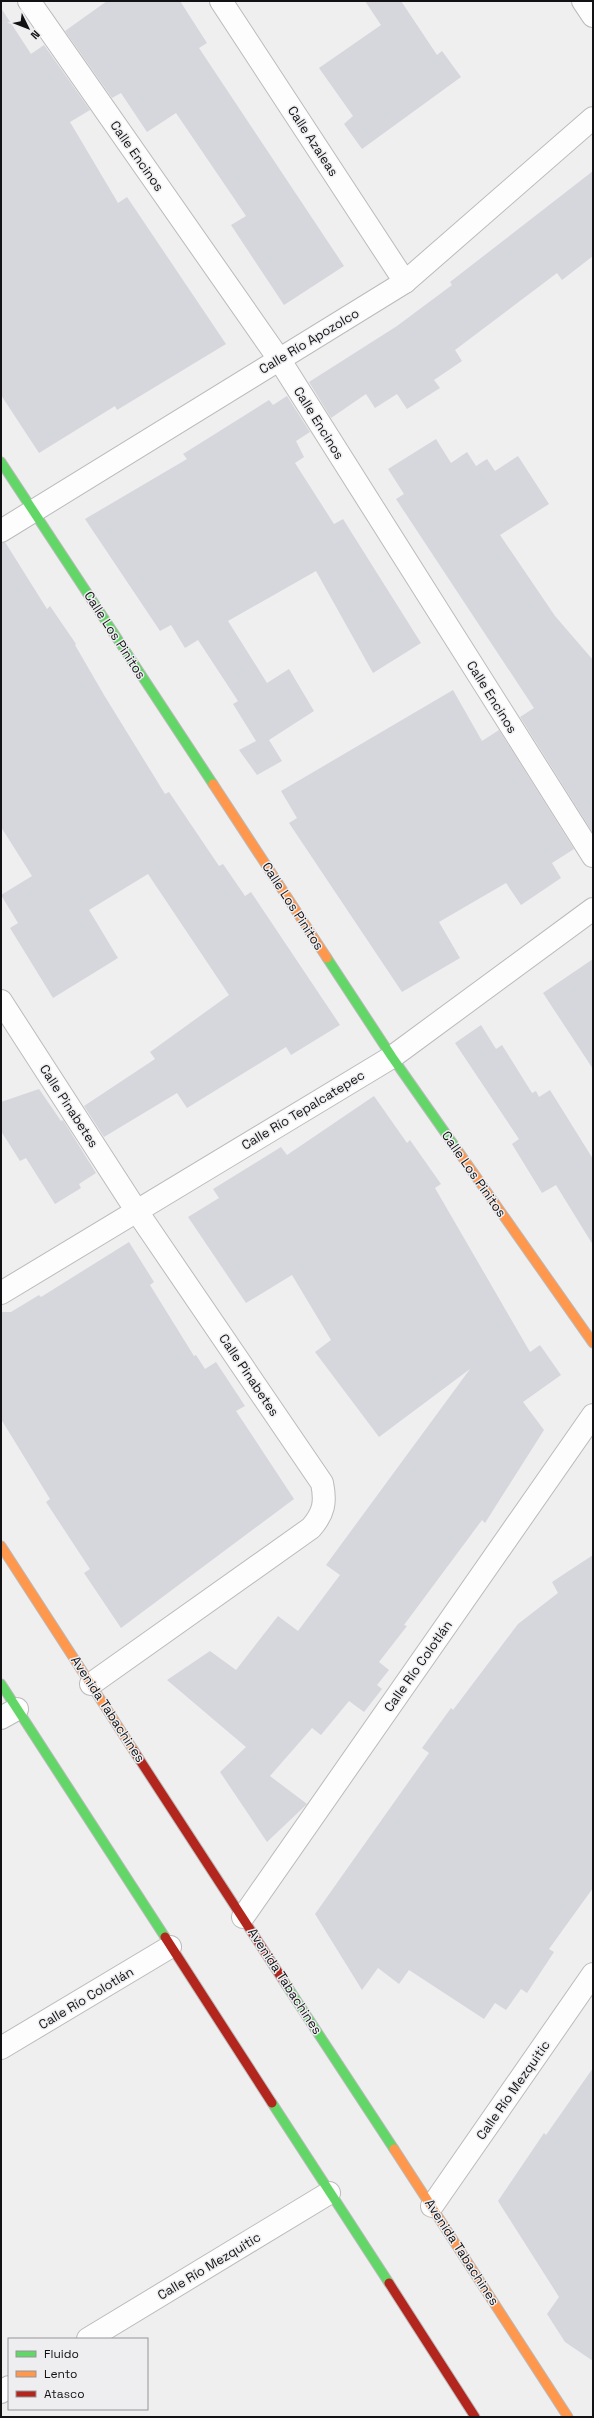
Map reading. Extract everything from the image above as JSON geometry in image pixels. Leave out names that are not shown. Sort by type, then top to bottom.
[{"type":"street","name":"Calle Encinos","points":[[29,1],[279,359],[593,856]]},
{"type":"street","name":"Calle Azaleas","points":[[221,1],[405,282]]},
{"type":"street","points":[[583,1],[593,16]]},
{"type":"street","name":"Calle Río Apozolco","points":[[1,531],[405,282],[593,118]]},
{"type":"street","name":"Calle Los Pinitos","points":[[1,462],[392,1057],[593,1343]]},
{"type":"street","name":"Calle Río Tepalcatepec","points":[[1,1293],[136,1210],[392,1057],[593,910]]},
{"type":"street","name":"Calle Pinabetes","points":[[1,1001],[136,1210],[322,1483],[324,1509],[311,1528],[92,1684]]},
{"type":"street","name":"Calle Río Colotlán","points":[[243,1917],[593,1416]]},
{"type":"street","name":"Avenida Tabachines","points":[[1,1546],[568,2417]]},
{"type":"street","points":[[1,1684],[9,1713],[170,1947],[474,2417]]},
{"type":"street","name":"Calle Río Colotlán","points":[[1,2048],[170,1947]]},
{"type":"street","name":"Calle Río Mezquitic","points":[[432,2206],[593,1974]]},
{"type":"street","name":"Calle Río Mezquitic","points":[[90,2338],[329,2193]]},
{"type":"building","points":[[107,1],[180,1],[207,43],[199,48],[344,266],[284,305],[231,225],[246,216],[176,113],[147,132],[121,93],[112,98],[65,31]]},
{"type":"building","points":[[365,1],[401,1],[437,55],[442,51],[461,77],[362,149],[344,124],[353,116],[319,68],[381,25]]},
{"type":"building","points":[[1,8],[31,54],[44,45],[90,110],[70,122],[118,203],[127,197],[226,344],[117,410],[115,406],[39,453],[1,395]]},
{"type":"building","points":[[593,171],[593,256],[562,280],[557,273],[455,350],[462,361],[434,380],[440,388],[407,409],[397,394],[375,408],[366,394],[331,418],[309,382],[397,326],[452,285],[450,282]]},
{"type":"building","points":[[287,396],[310,432],[296,441],[304,457],[295,463],[334,524],[343,519],[421,643],[373,673],[316,571],[228,621],[267,683],[289,669],[314,711],[269,740],[282,761],[257,775],[239,750],[256,741],[233,704],[238,701],[198,640],[185,648],[171,625],[160,631],[85,519],[187,459],[183,454],[269,400],[273,405]]},
{"type":"building","points":[[436,439],[451,463],[467,452],[476,466],[487,459],[495,471],[518,456],[549,504],[500,535],[555,616],[593,660],[593,833],[520,717],[534,708],[396,499],[404,494],[388,469]]},
{"type":"building","points":[[5,542],[47,609],[50,606],[76,644],[75,645],[104,695],[165,794],[169,792],[219,866],[223,864],[245,896],[251,892],[340,1025],[291,1055],[286,1047],[187,1108],[177,1093],[104,1137],[84,1106],[155,1059],[150,1052],[229,995],[148,874],[89,910],[118,958],[53,998],[10,928],[18,923],[1,895],[32,876],[1,827],[1,543]]},
{"type":"building","points":[[453,690],[482,741],[499,730],[574,849],[552,863],[561,878],[521,905],[506,883],[439,922],[460,958],[402,992],[289,823],[297,818],[281,791]]},
{"type":"building","points":[[593,959],[593,1069],[543,993]]},
{"type":"building","points":[[481,1025],[496,1049],[502,1045],[532,1093],[536,1091],[539,1097],[550,1090],[593,1159],[593,1245],[556,1185],[542,1193],[512,1144],[519,1139],[455,1043]]},
{"type":"building","points":[[39,1089],[61,1121],[63,1120],[96,1173],[79,1184],[81,1188],[55,1204],[26,1158],[20,1161],[1,1131],[1,1102]]},
{"type":"building","points":[[374,1096],[407,1143],[410,1140],[441,1184],[435,1188],[530,1352],[540,1345],[561,1375],[523,1402],[544,1430],[485,1523],[482,1520],[404,1625],[407,1626],[379,1662],[389,1670],[377,1685],[382,1689],[364,1712],[349,1701],[321,1735],[312,1728],[270,1776],[307,1804],[267,1842],[220,1772],[246,1747],[167,1680],[210,1651],[236,1670],[278,1616],[298,1631],[340,1575],[326,1565],[470,1369],[379,1437],[315,1352],[331,1340],[292,1275],[246,1303],[188,1217],[219,1198],[213,1189],[281,1147],[287,1155]]},
{"type":"building","points":[[129,1242],[154,1282],[150,1285],[194,1356],[196,1355],[205,1369],[216,1362],[245,1406],[236,1411],[294,1499],[121,1628],[84,1573],[90,1569],[46,1502],[50,1499],[1,1419],[1,1312],[11,1312],[39,1295],[41,1297]]},
{"type":"building","points":[[593,1555],[593,1888],[549,1949],[554,1952],[527,1993],[521,1989],[506,2010],[495,2003],[484,2019],[409,1970],[399,1984],[378,1968],[362,1990],[315,1914],[429,1753],[422,1748],[451,1708],[453,1710],[518,1624],[558,1593],[552,1582]]},
{"type":"building","points":[[593,2068],[593,2361],[565,2342],[547,2314],[559,2297],[498,2201],[544,2133],[546,2135]]},
{"type":"traffic: fast","points":[[1,462],[213,784]]},
{"type":"traffic: fast","points":[[327,958],[392,1057],[458,1151]]},
{"type":"traffic: fast","points":[[1,1684],[165,1937]]},
{"type":"traffic: fast","points":[[285,1983],[394,2149]]},
{"type":"traffic: fast","points":[[272,2103],[389,2283]]},
{"type":"traffic: slow","points":[[213,784],[327,958]]},
{"type":"traffic: slow","points":[[458,1151],[593,1343]]},
{"type":"traffic: slow","points":[[1,1546],[134,1751]]},
{"type":"traffic: slow","points":[[394,2149],[568,2417]]},
{"type":"traffic: jam","points":[[134,1751],[285,1983]]},
{"type":"traffic: jam","points":[[165,1937],[272,2103]]},
{"type":"traffic: jam","points":[[389,2283],[475,2417]]}]
